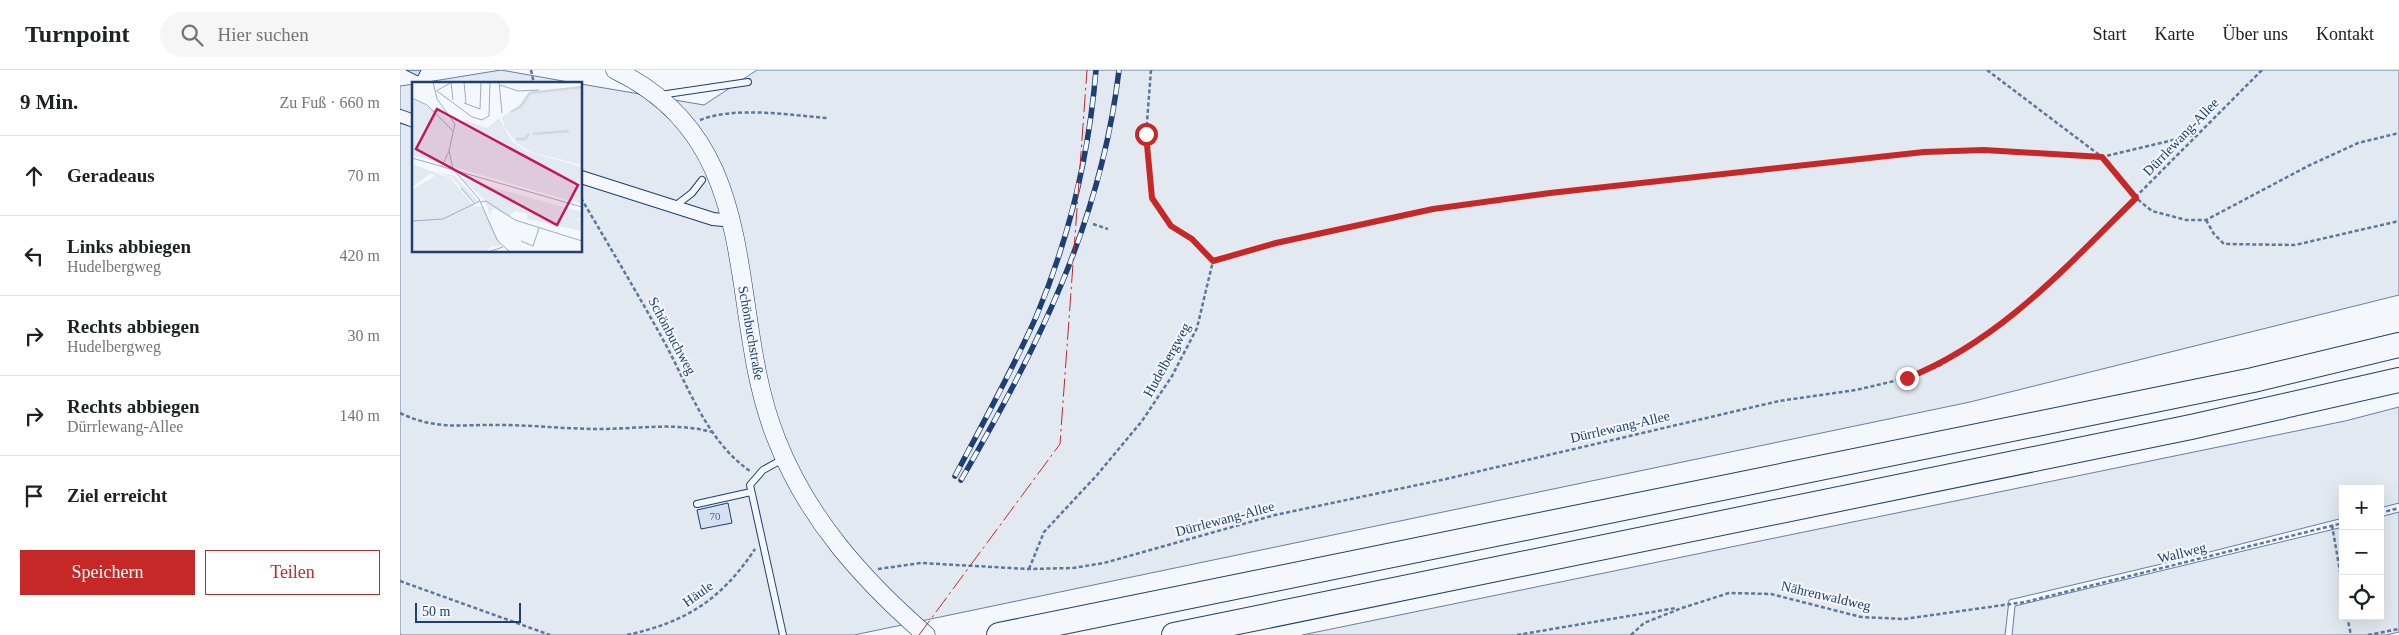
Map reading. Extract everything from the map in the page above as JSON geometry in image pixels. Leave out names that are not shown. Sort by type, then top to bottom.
[{"type":"highway","points":[[999,635],[2253,380],[2399,345]]},
{"type":"highway","points":[[1174,635],[2200,425],[2399,380]]},
{"type":"main road","name":"Schönbuchstraße","points":[[615,70],[657,96],[688,126],[699,142],[723,189],[733,221],[758,378],[768,419],[795,482],[824,529],[844,554],[890,604],[926,635]]},
{"type":"street","points":[[400,116],[412,120]]},
{"type":"street","points":[[582,177],[713,219],[733,221]]},
{"type":"lane","points":[[657,96],[748,82]]},
{"type":"lane","points":[[675,206],[692,193],[702,180]]},
{"type":"lane","points":[[783,635],[750,485],[756,476],[784,458]]},
{"type":"lane","points":[[697,504],[751,492]]},
{"type":"path","points":[[1151,70],[1146,134],[1152,198],[1171,226],[1192,239],[1213,261],[1276,243],[1433,209],[1550,193],[1924,152],[1984,150],[2102,157],[2195,135]]},
{"type":"path","points":[[1987,70],[2102,157],[2136,198],[2152,211],[2186,220],[2206,220],[2308,166],[2358,143],[2399,133]]},
{"type":"path","name":"Dürrlewang-Allee","points":[[874,570],[898,564],[921,563],[1029,569],[1073,568],[1104,563],[1276,516],[1446,479],[1779,401],[1856,390],[1907,378],[1939,366],[1996,329],[2048,286],[2136,198],[2195,135],[2262,70]]},
{"type":"path","points":[[688,126],[715,114],[765,114],[827,118]]},
{"type":"path","name":"Schönbuchweg","points":[[582,200],[662,338],[707,424],[739,463],[756,476]]},
{"type":"path","points":[[2206,220],[2214,234],[2224,244],[2295,245],[2399,221]]},
{"type":"path","points":[[1093,224],[1108,228]]},
{"type":"path","name":"Hudelbergweg","points":[[1029,569],[1044,532],[1142,421],[1172,376],[1197,328],[1213,261]]},
{"type":"path","points":[[400,413],[427,424],[446,427],[500,424],[599,429],[668,425],[696,427],[713,432]]},
{"type":"path","points":[[2384,512],[2399,508]]},
{"type":"path","name":"Wallweg","points":[[2025,602],[2339,523]]},
{"type":"path","points":[[2332,525],[2341,575]]},
{"type":"path","name":"Häule","points":[[627,635],[675,620],[699,609],[735,576],[761,540]]},
{"type":"path","points":[[400,581],[550,635]]},
{"type":"path","name":"Nährenwaldweg","points":[[1631,635],[1644,623],[1729,593],[1771,594],[1861,617],[1904,619],[2025,602]]},
{"type":"path","points":[[1518,635],[1682,608]]},
{"type":"path","points":[[2348,620],[2350,635]]},
{"type":"path","points":[[2368,635],[2399,629]]},
{"type":"shaded area","points":[[501,70],[569,82],[427,82]]},
{"type":"shaded area","points":[[757,70],[2399,70],[2399,295],[1970,402],[854,635],[400,635],[400,86],[412,84],[412,252],[582,252],[582,84],[704,105]]},
{"type":"shaded area","points":[[2399,407],[2399,503],[2384,507],[2384,485],[2339,485],[2339,519],[2009,600],[2005,635],[1302,635],[2345,421]]},
{"type":"shaded area","points":[[2399,512],[2399,632],[2386,635],[2012,635],[2015,606],[2339,528],[2339,620],[2384,620],[2384,516]]},
{"type":"building","points":[[406,70],[421,70],[418,76]]},
{"type":"building","points":[[728,503],[732,523],[701,529],[697,510]]},
{"type":"railway","points":[[955,476],[1027,337],[1048,287],[1076,196],[1093,102],[1096,70]]},
{"type":"railway","points":[[961,480],[1015,382],[1040,333],[1062,283],[1081,233],[1097,180],[1110,126],[1119,70]]},
{"type":"power","points":[[919,635],[1060,444],[1087,70]]},
{"type":"route","points":[[1146,134],[1147,167],[1152,198],[1171,226],[1192,239],[1213,261],[1276,243],[1433,209],[1550,193],[1924,152],[1984,150],[2102,157],[2136,198],[2048,286],[1996,329],[1939,366],[1907,378]]}]
